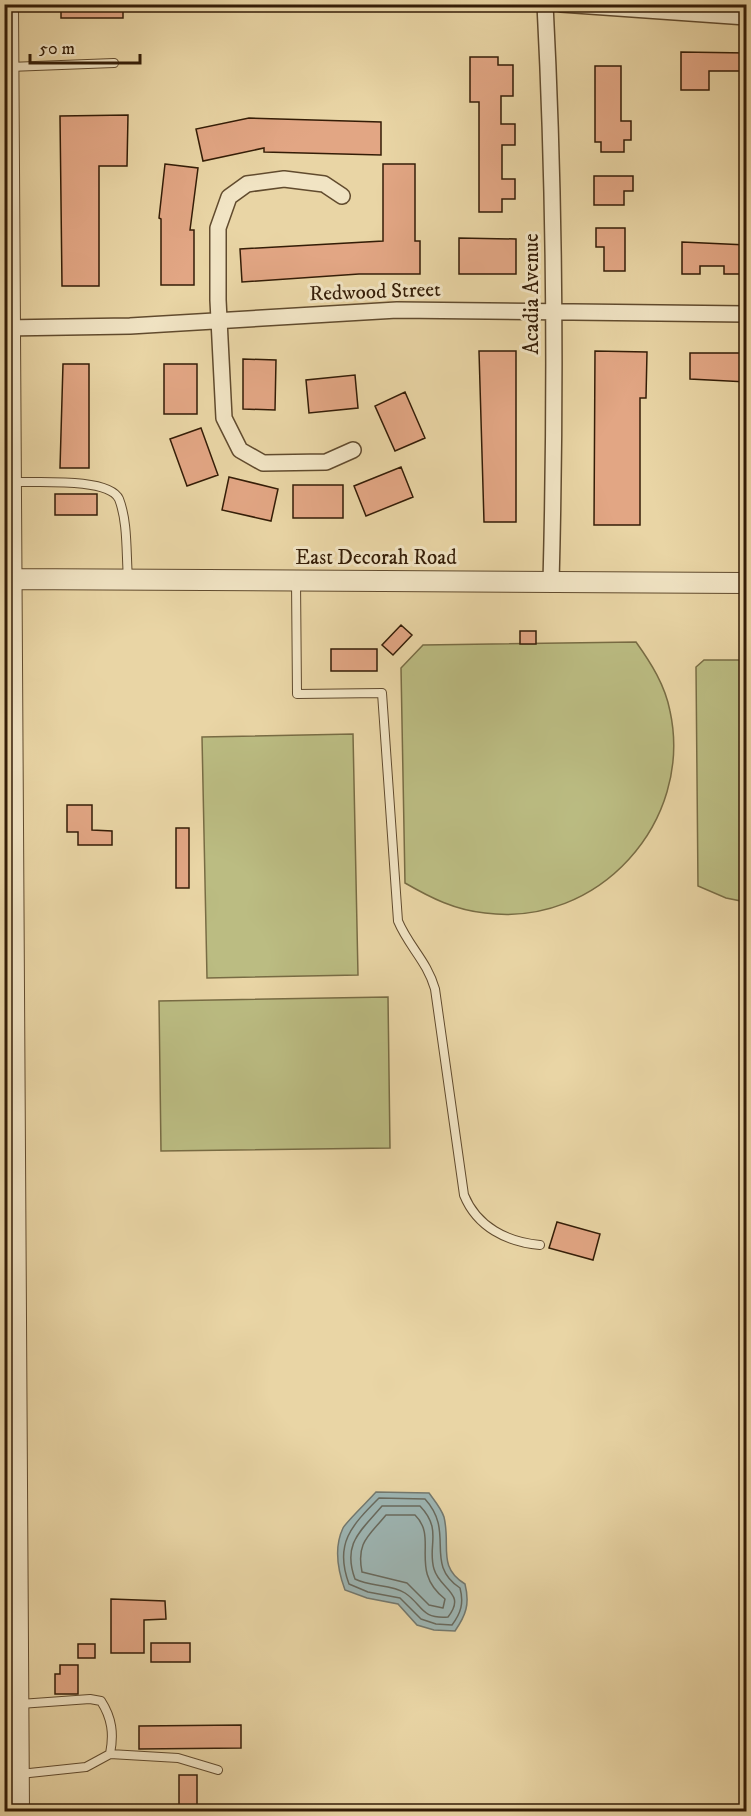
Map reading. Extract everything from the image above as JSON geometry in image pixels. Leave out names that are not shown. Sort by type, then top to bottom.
[{"type":"street","points":[[8,4],[6,328],[11,482],[8,579],[9,1145],[19,1812]]},
{"type":"street","name":"Acadia Avenue","points":[[545,4],[550,91],[554,312],[551,583]]},
{"type":"street","points":[[561,4],[747,17]]},
{"type":"street","points":[[342,196],[324,184],[284,179],[247,184],[229,197],[218,228],[219,320],[224,418],[240,450],[263,463],[326,462],[353,450]]},
{"type":"street","name":"Redwood Street","points":[[6,328],[130,326],[397,310],[747,314]]},
{"type":"street","name":"East Decorah Road","points":[[8,579],[747,583]]},
{"type":"lane","points":[[8,67],[114,63]]},
{"type":"lane","points":[[11,482],[91,484],[112,490],[118,498],[121,511],[128,580]]},
{"type":"lane","points":[[296,581],[297,694],[382,693],[398,921],[404,936],[427,964],[435,989],[464,1195],[474,1215],[485,1225],[518,1243],[540,1245]]},
{"type":"lane","points":[[18,1705],[90,1699],[101,1701],[111,1722],[113,1739],[110,1754]]},
{"type":"lane","points":[[19,1774],[87,1767],[110,1754],[178,1758],[218,1770]]},
{"type":"green space","points":[[636,642],[665,692],[670,711],[674,752],[667,792],[652,828],[629,859],[600,885],[565,903],[526,913],[485,913],[464,909],[434,898],[405,883],[401,668],[423,645]]},
{"type":"green space","points":[[704,660],[746,660],[746,902],[726,898],[698,886],[696,667]]},
{"type":"green space","points":[[353,734],[358,975],[207,978],[202,737]]},
{"type":"green space","points":[[388,997],[390,1148],[161,1151],[159,1001]]},
{"type":"water","points":[[376,1492],[429,1493],[441,1510],[446,1528],[448,1563],[456,1577],[465,1584],[467,1598],[462,1620],[455,1631],[434,1630],[417,1625],[398,1604],[367,1598],[345,1590],[338,1559],[340,1535],[345,1525]]},
{"type":"building","points":[[61,4],[123,4],[123,18],[61,18]]},
{"type":"building","points":[[681,52],[747,53],[747,71],[709,71],[709,90],[681,90]]},
{"type":"building","points":[[470,57],[498,57],[498,65],[513,65],[513,96],[501,96],[501,124],[515,124],[515,145],[502,145],[502,179],[515,179],[515,199],[502,199],[502,212],[479,212],[479,102],[470,102]]},
{"type":"building","points":[[595,66],[621,66],[621,121],[631,121],[631,140],[624,140],[624,152],[601,152],[601,142],[595,142]]},
{"type":"building","points":[[128,115],[127,166],[99,166],[99,286],[62,286],[60,116]]},
{"type":"building","points":[[249,118],[381,122],[381,155],[264,152],[264,148],[203,161],[196,129]]},
{"type":"building","points":[[165,164],[198,168],[190,230],[194,230],[194,285],[161,285],[161,219],[159,218]]},
{"type":"building","points":[[383,164],[415,164],[415,241],[420,241],[420,274],[359,274],[242,282],[240,249],[383,241]]},
{"type":"building","points":[[594,176],[633,176],[633,191],[624,191],[624,205],[594,205]]},
{"type":"building","points":[[596,228],[625,228],[625,271],[604,271],[604,247],[596,247]]},
{"type":"building","points":[[459,238],[516,239],[516,274],[459,274]]},
{"type":"building","points":[[682,242],[747,245],[747,274],[724,274],[724,266],[700,266],[700,274],[682,274]]},
{"type":"building","points":[[479,351],[516,351],[516,522],[484,522]]},
{"type":"building","points":[[595,351],[647,352],[646,398],[640,398],[640,525],[594,525]]},
{"type":"building","points":[[690,353],[747,353],[747,382],[690,379]]},
{"type":"building","points":[[243,359],[276,360],[275,410],[243,409]]},
{"type":"building","points":[[63,364],[89,364],[89,468],[60,468]]},
{"type":"building","points":[[164,364],[197,364],[197,414],[164,414]]},
{"type":"building","points":[[355,375],[358,408],[309,413],[306,380]]},
{"type":"building","points":[[405,392],[425,438],[395,451],[375,406]]},
{"type":"building","points":[[201,428],[218,475],[187,486],[170,439]]},
{"type":"building","points":[[401,467],[413,497],[366,516],[354,486]]},
{"type":"building","points":[[229,477],[278,489],[271,521],[222,510]]},
{"type":"building","points":[[293,485],[343,485],[343,518],[293,518]]},
{"type":"building","points":[[55,494],[97,494],[97,515],[55,515]]},
{"type":"building","points":[[401,625],[412,635],[393,655],[382,645]]},
{"type":"building","points":[[520,631],[536,631],[536,644],[520,644]]},
{"type":"building","points":[[331,649],[377,649],[377,671],[331,671]]},
{"type":"building","points":[[67,805],[92,805],[92,830],[112,831],[112,845],[78,845],[78,832],[67,832]]},
{"type":"building","points":[[176,828],[189,828],[189,888],[176,888]]},
{"type":"building","points":[[557,1222],[600,1234],[593,1260],[549,1248]]},
{"type":"building","points":[[111,1599],[165,1601],[166,1619],[144,1620],[144,1653],[111,1653]]},
{"type":"building","points":[[151,1643],[190,1643],[190,1662],[151,1662]]},
{"type":"building","points":[[78,1644],[95,1644],[95,1658],[78,1658]]},
{"type":"building","points":[[60,1665],[78,1665],[78,1694],[55,1694],[55,1674],[60,1674]]},
{"type":"building","points":[[241,1725],[241,1748],[139,1749],[139,1726]]},
{"type":"building","points":[[179,1775],[197,1775],[197,1812],[179,1812]]}]
